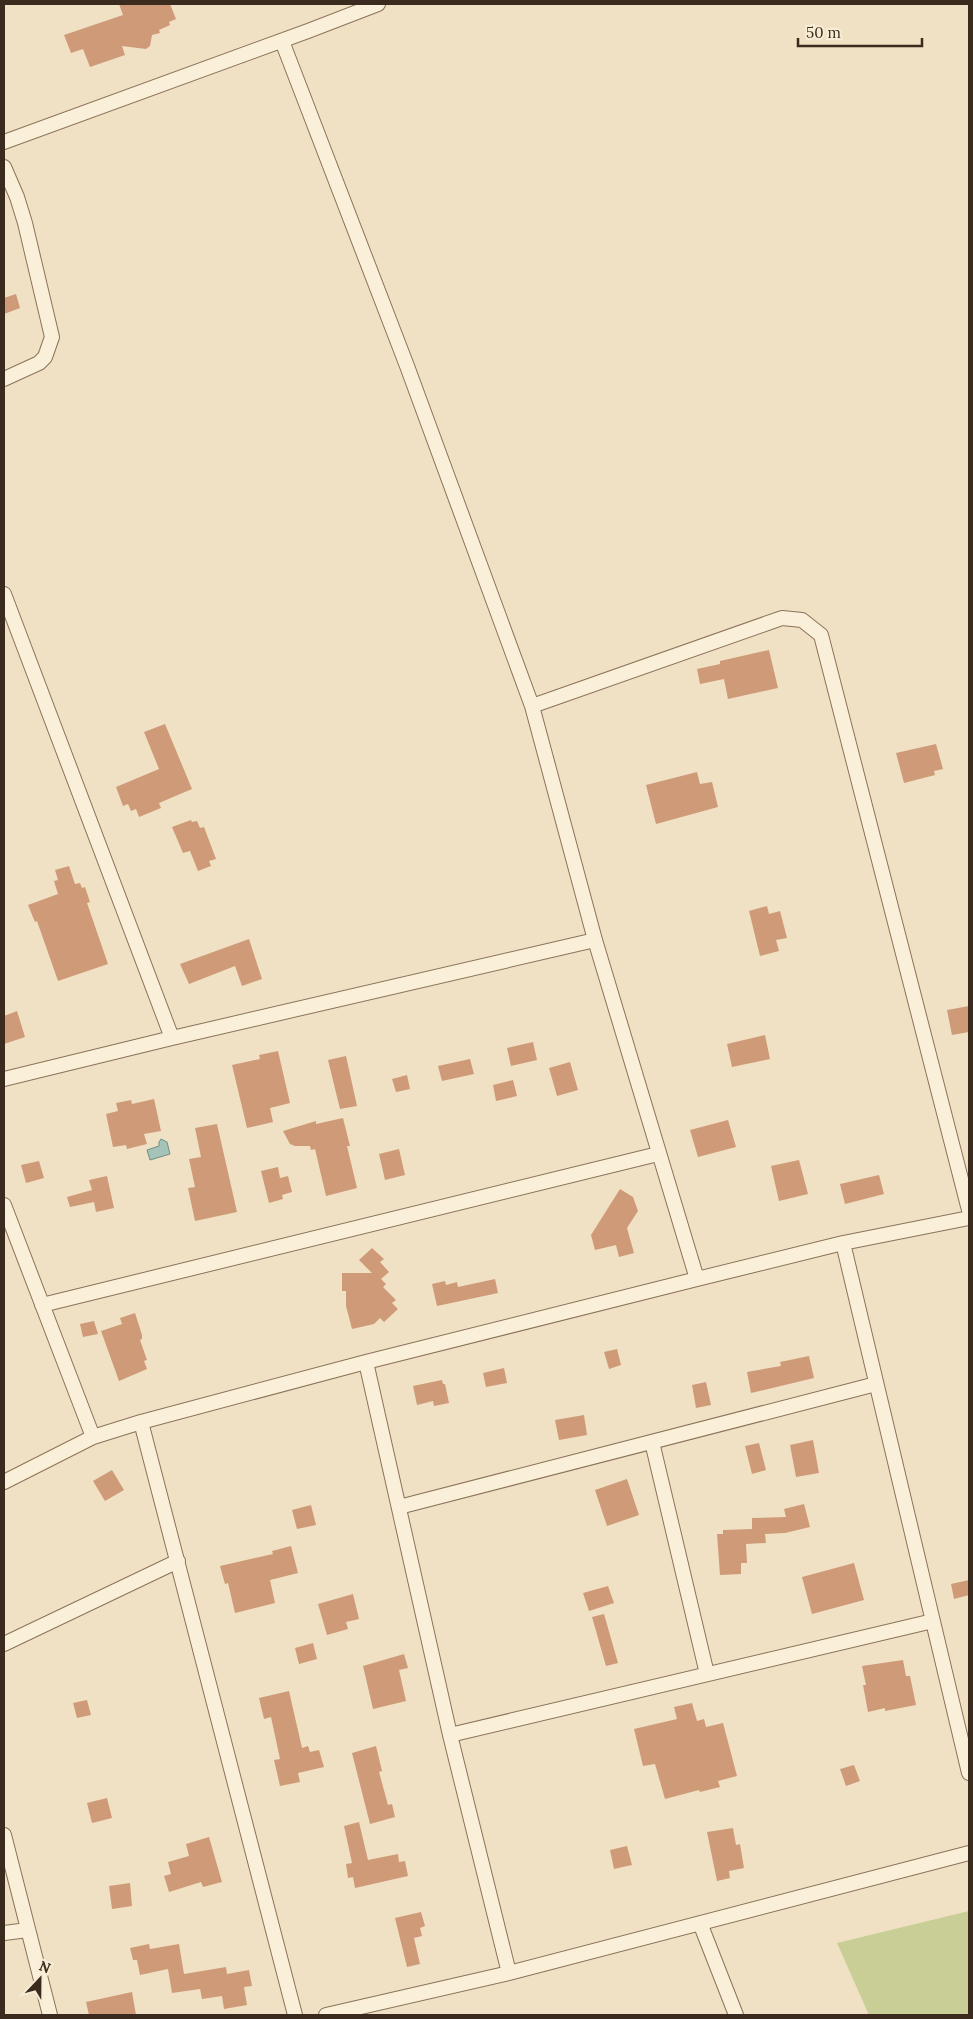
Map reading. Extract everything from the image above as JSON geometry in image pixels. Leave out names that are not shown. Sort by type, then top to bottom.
[{"type":"street","points":[[4,142],[378,4]]},
{"type":"street","points":[[282,41],[408,366],[532,706],[595,940],[697,1279]]},
{"type":"street","points":[[4,167],[17,197],[25,223],[52,337],[45,357],[39,363],[4,379]]},
{"type":"street","points":[[4,594],[172,1038]]},
{"type":"street","points":[[532,706],[782,618],[802,620],[821,635],[969,1210]]},
{"type":"street","points":[[4,1078],[595,940]]},
{"type":"street","points":[[42,1305],[658,1154]]},
{"type":"street","points":[[4,1205],[93,1438]]},
{"type":"street","points":[[4,1482],[93,1438],[141,1422],[366,1362],[843,1243],[969,1218]]},
{"type":"street","points":[[843,1243],[969,1773]]},
{"type":"street","points":[[366,1362],[450,1735],[509,1973]]},
{"type":"street","points":[[398,1507],[876,1384]]},
{"type":"street","points":[[141,1422],[295,2015]]},
{"type":"street","points":[[652,1442],[706,1674]]},
{"type":"street","points":[[4,1644],[178,1561]]},
{"type":"street","points":[[450,1735],[933,1621]]},
{"type":"street","points":[[4,1835],[50,2015]]},
{"type":"street","points":[[326,2015],[509,1973],[969,1853]]},
{"type":"street","points":[[700,1923],[736,2015]]},
{"type":"street","points":[[4,1932],[28,1930]]},
{"type":"green space","points":[[969,1911],[969,2015],[869,2015],[837,1943]]},
{"type":"water","points":[[161,1139],[167,1142],[170,1154],[150,1160],[147,1150],[159,1146]]},
{"type":"building","points":[[119,4],[170,4],[176,19],[169,22],[170,25],[159,30],[160,33],[152,35],[150,46],[146,49],[122,46],[125,55],[90,67],[83,49],[71,53],[64,35],[123,15]]},
{"type":"building","points":[[16,294],[20,308],[4,314],[4,298]]},
{"type":"building","points":[[769,650],[778,688],[728,699],[724,679],[700,684],[697,669],[720,664],[720,661]]},
{"type":"building","points":[[165,724],[192,789],[159,803],[161,808],[139,817],[136,809],[131,811],[128,804],[123,806],[116,787],[159,769],[144,732]]},
{"type":"building","points":[[936,744],[943,769],[934,771],[935,775],[904,783],[896,753]]},
{"type":"building","points":[[697,772],[700,784],[712,782],[718,807],[656,824],[646,785]]},
{"type":"building","points":[[191,820],[192,822],[197,821],[200,828],[204,827],[216,859],[209,861],[211,866],[198,871],[190,851],[183,853],[172,827]]},
{"type":"building","points":[[69,866],[75,884],[80,883],[82,888],[85,887],[90,902],[87,903],[108,964],[58,981],[37,921],[35,922],[28,905],[58,894],[54,881],[58,880],[55,870]]},
{"type":"building","points":[[767,906],[769,914],[780,911],[787,938],[776,940],[779,951],[760,956],[749,911]]},
{"type":"building","points":[[249,939],[262,979],[242,986],[235,966],[189,984],[180,964]]},
{"type":"building","points":[[969,1006],[969,1032],[952,1035],[947,1010]]},
{"type":"building","points":[[17,1011],[25,1037],[4,1044],[4,1016]]},
{"type":"building","points":[[765,1035],[770,1059],[732,1067],[727,1044]]},
{"type":"building","points":[[533,1042],[537,1060],[511,1066],[507,1048]]},
{"type":"building","points":[[278,1051],[290,1103],[270,1108],[273,1122],[247,1128],[232,1065],[260,1059],[259,1055]]},
{"type":"building","points":[[346,1056],[357,1106],[340,1109],[328,1060]]},
{"type":"building","points":[[470,1059],[474,1074],[442,1081],[438,1066]]},
{"type":"building","points":[[570,1062],[578,1090],[557,1096],[549,1068]]},
{"type":"building","points":[[407,1075],[410,1089],[396,1092],[392,1079]]},
{"type":"building","points":[[513,1080],[517,1096],[496,1101],[493,1085]]},
{"type":"building","points":[[154,1099],[161,1131],[144,1134],[147,1144],[127,1149],[126,1145],[113,1147],[106,1114],[118,1111],[116,1103],[131,1100],[132,1104]]},
{"type":"building","points":[[343,1118],[350,1146],[347,1146],[357,1188],[326,1196],[315,1149],[311,1150],[310,1146],[290,1144],[283,1131],[316,1121],[316,1124]]},
{"type":"building","points":[[728,1120],[736,1147],[698,1157],[690,1130]]},
{"type":"building","points":[[217,1124],[237,1212],[195,1221],[188,1188],[195,1187],[189,1159],[201,1157],[195,1128]]},
{"type":"building","points":[[399,1149],[405,1175],[385,1180],[379,1154]]},
{"type":"building","points":[[799,1160],[808,1194],[779,1201],[771,1166]]},
{"type":"building","points":[[39,1161],[44,1178],[26,1183],[21,1165]]},
{"type":"building","points":[[278,1167],[280,1178],[288,1176],[292,1192],[282,1195],[283,1199],[269,1203],[261,1171]]},
{"type":"building","points":[[879,1175],[884,1194],[845,1204],[840,1184]]},
{"type":"building","points":[[107,1176],[114,1208],[96,1212],[94,1202],[70,1207],[67,1197],[92,1190],[89,1180]]},
{"type":"building","points":[[620,1189],[633,1197],[638,1211],[627,1228],[634,1253],[619,1257],[616,1245],[595,1250],[591,1235]]},
{"type":"building","points":[[372,1248],[384,1259],[380,1262],[389,1272],[381,1279],[386,1284],[383,1287],[396,1300],[392,1303],[398,1309],[384,1322],[380,1318],[374,1324],[352,1329],[346,1306],[346,1291],[342,1291],[342,1273],[372,1273],[359,1260]]},
{"type":"building","points":[[495,1279],[498,1293],[437,1306],[432,1284],[445,1281],[446,1285],[457,1282],[458,1287]]},
{"type":"building","points":[[135,1313],[142,1335],[140,1340],[147,1360],[144,1361],[147,1369],[119,1381],[101,1331],[122,1324],[120,1318]]},
{"type":"building","points":[[94,1321],[98,1334],[83,1337],[80,1324]]},
{"type":"building","points":[[617,1349],[621,1365],[609,1369],[604,1352]]},
{"type":"building","points":[[809,1356],[814,1378],[751,1393],[747,1372],[781,1366],[780,1362]]},
{"type":"building","points":[[504,1368],[507,1383],[486,1387],[483,1373]]},
{"type":"building","points":[[442,1380],[443,1384],[445,1384],[449,1403],[434,1406],[433,1401],[417,1405],[413,1386]]},
{"type":"building","points":[[706,1382],[711,1405],[696,1408],[692,1385]]},
{"type":"building","points":[[584,1415],[587,1435],[559,1440],[555,1420]]},
{"type":"building","points":[[813,1440],[819,1473],[796,1477],[790,1445]]},
{"type":"building","points":[[759,1443],[766,1470],[752,1474],[745,1446]]},
{"type":"building","points":[[112,1470],[124,1490],[105,1501],[93,1481]]},
{"type":"building","points":[[627,1479],[639,1515],[607,1526],[595,1490]]},
{"type":"building","points":[[804,1504],[810,1527],[785,1533],[765,1534],[766,1543],[746,1544],[747,1563],[741,1563],[741,1574],[720,1575],[717,1534],[723,1534],[723,1530],[752,1529],[752,1518],[786,1517],[784,1509]]},
{"type":"building","points":[[311,1505],[316,1525],[297,1529],[292,1510]]},
{"type":"building","points":[[291,1546],[298,1573],[270,1580],[275,1603],[235,1613],[228,1583],[225,1584],[220,1566],[273,1554],[272,1551]]},
{"type":"building","points":[[854,1563],[864,1600],[812,1614],[802,1577]]},
{"type":"building","points":[[969,1580],[969,1595],[954,1599],[951,1584]]},
{"type":"building","points":[[608,1586],[614,1603],[589,1611],[583,1593]]},
{"type":"building","points":[[353,1594],[359,1619],[346,1622],[348,1629],[327,1635],[318,1604]]},
{"type":"building","points":[[604,1614],[618,1663],[606,1666],[592,1617]]},
{"type":"building","points":[[313,1643],[317,1659],[299,1664],[295,1648]]},
{"type":"building","points":[[404,1654],[408,1668],[399,1670],[406,1701],[373,1709],[363,1666]]},
{"type":"building","points":[[903,1660],[906,1676],[910,1676],[916,1705],[885,1711],[885,1708],[868,1712],[863,1685],[866,1685],[862,1666]]},
{"type":"building","points":[[289,1691],[302,1748],[308,1746],[310,1752],[319,1750],[324,1767],[298,1773],[300,1782],[280,1786],[274,1760],[280,1759],[271,1717],[264,1719],[259,1698]]},
{"type":"building","points":[[87,1700],[91,1715],[77,1718],[73,1703]]},
{"type":"building","points":[[692,1703],[697,1721],[704,1719],[706,1727],[723,1723],[737,1776],[718,1781],[720,1787],[700,1792],[699,1790],[665,1799],[655,1764],[643,1766],[634,1729],[677,1719],[674,1707]]},
{"type":"building","points":[[376,1746],[382,1771],[379,1772],[388,1805],[392,1804],[395,1817],[370,1824],[352,1753]]},
{"type":"building","points":[[854,1765],[860,1781],[846,1786],[840,1769]]},
{"type":"building","points":[[107,1798],[112,1818],[92,1823],[87,1803]]},
{"type":"building","points":[[359,1822],[368,1860],[398,1854],[399,1862],[405,1861],[408,1876],[355,1888],[353,1877],[348,1878],[346,1864],[352,1863],[344,1826]]},
{"type":"building","points":[[733,1828],[736,1845],[740,1844],[744,1868],[729,1871],[730,1878],[717,1881],[707,1832]]},
{"type":"building","points":[[209,1837],[222,1882],[203,1887],[201,1882],[169,1892],[164,1876],[171,1874],[168,1862],[189,1856],[186,1844]]},
{"type":"building","points":[[627,1846],[632,1865],[614,1869],[610,1850]]},
{"type":"building","points":[[130,1883],[132,1906],[112,1909],[109,1886]]},
{"type":"building","points":[[421,1912],[425,1926],[420,1928],[422,1936],[414,1938],[420,1964],[407,1967],[395,1918]]},
{"type":"building","points":[[149,1944],[150,1949],[179,1944],[184,1974],[226,1967],[227,1974],[249,1970],[252,1986],[244,1987],[247,2005],[224,2009],[222,1996],[202,1999],[200,1989],[172,1993],[168,1969],[140,1975],[137,1960],[133,1960],[130,1948]]},
{"type":"building","points":[[132,1992],[136,2015],[89,2015],[86,2002]]}]
